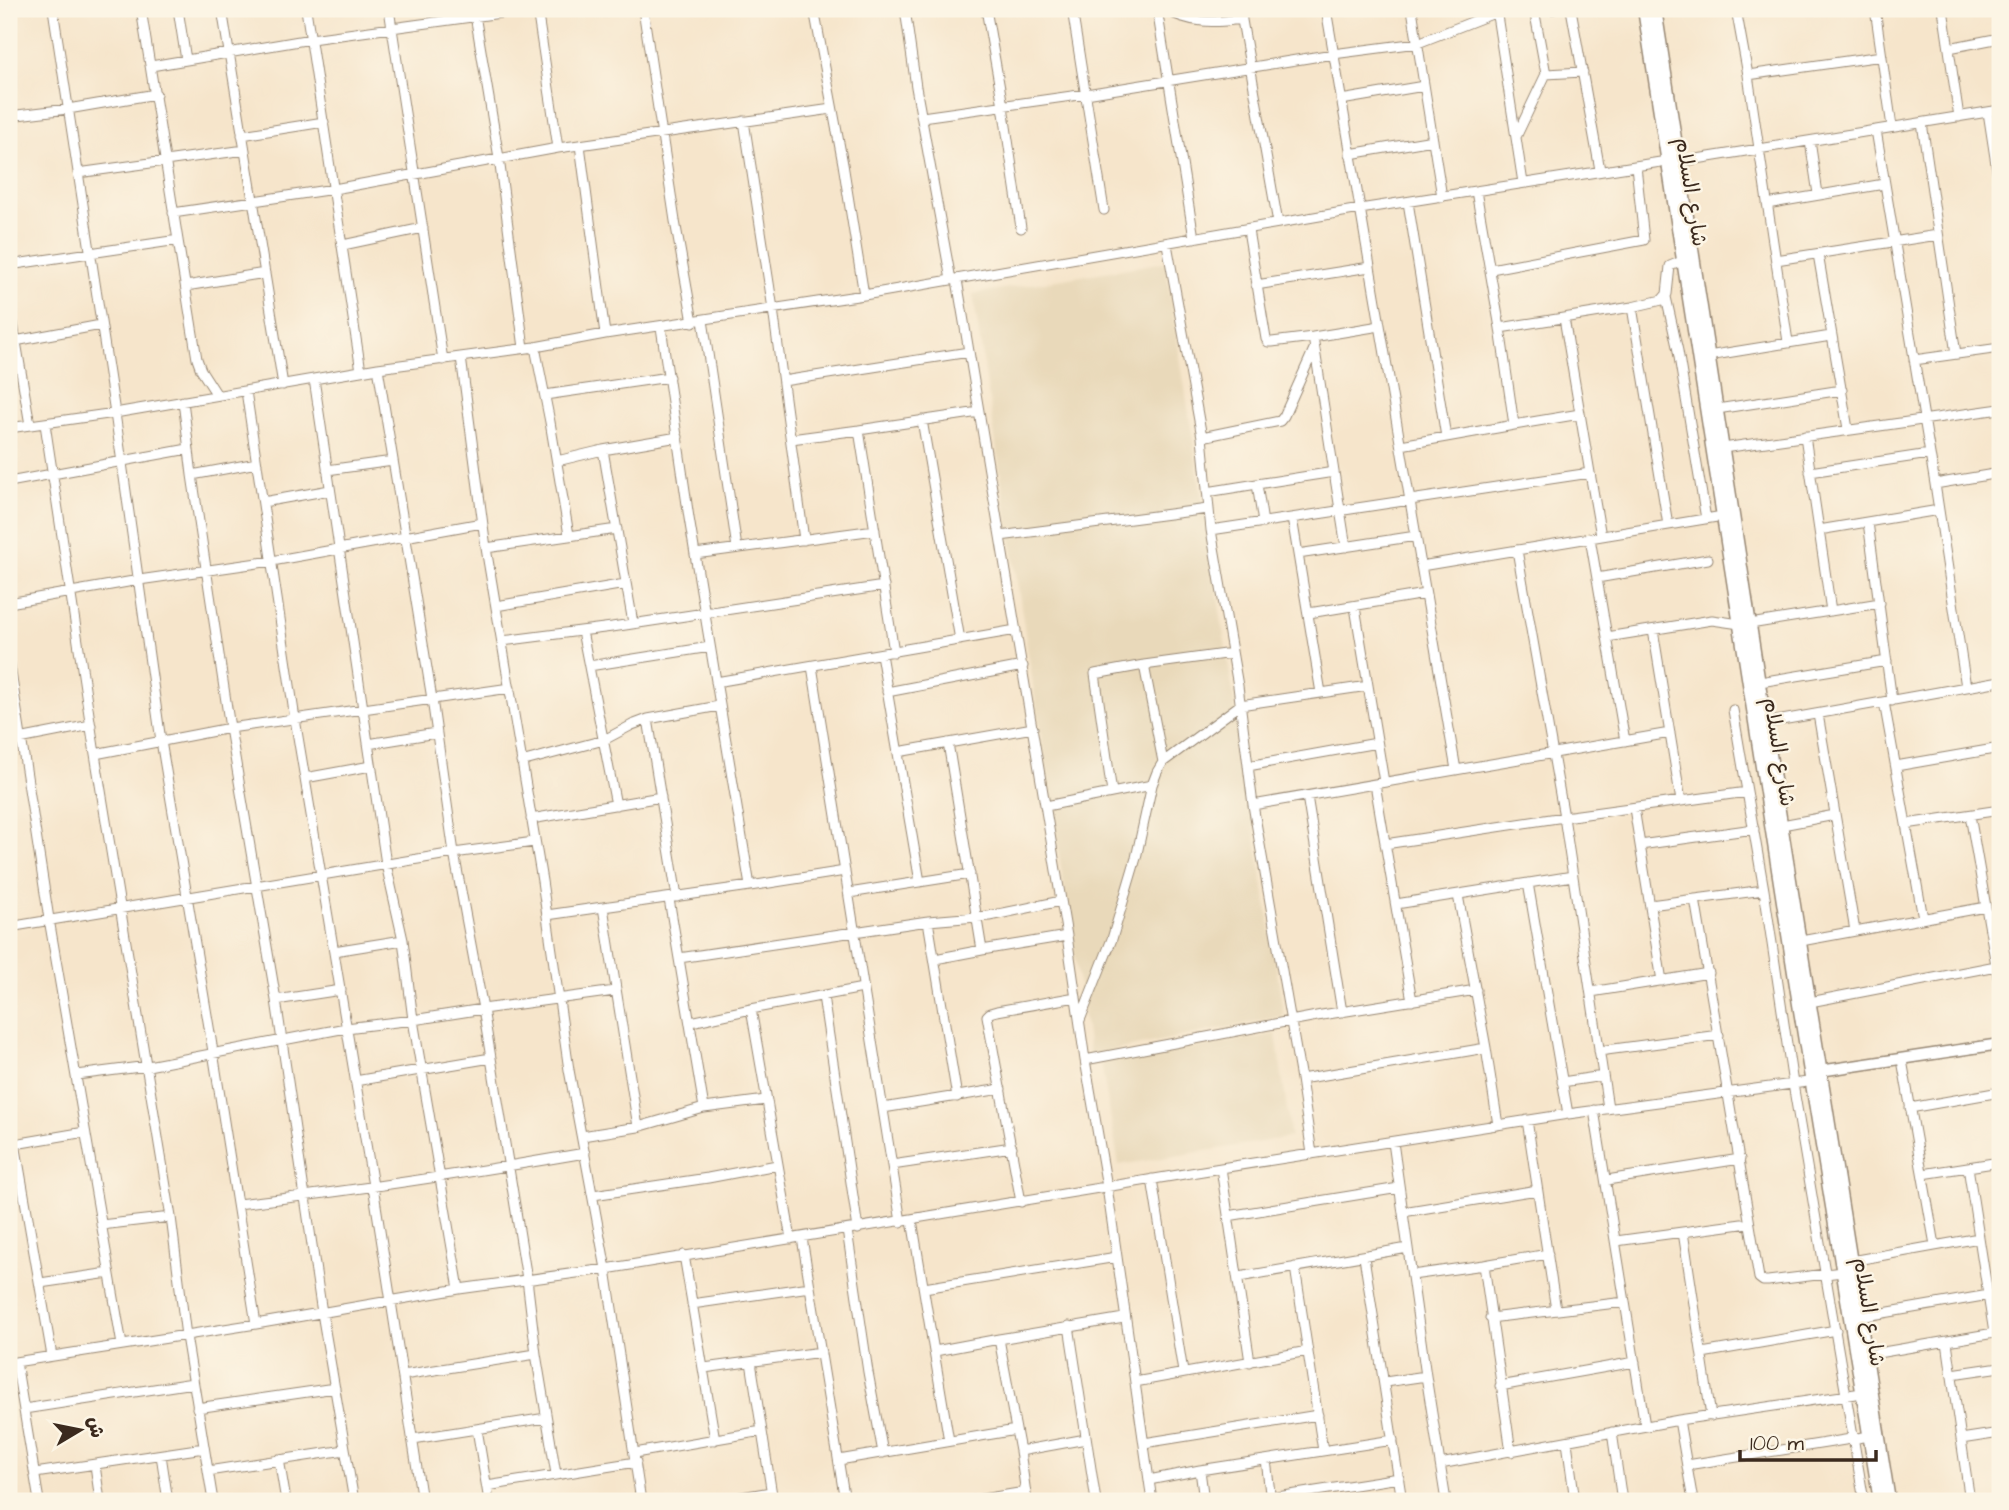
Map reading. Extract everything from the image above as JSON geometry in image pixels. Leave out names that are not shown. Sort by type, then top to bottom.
[{"type":"main road","name":"شارع السلام","points":[[1644,9],[1717,409],[1745,624],[1847,1266],[1862,1393],[1880,1501]]},
{"type":"main road","name":"شارع السلام","points":[[1655,9],[1682,261],[1723,516],[1760,682],[1810,1002],[1816,1076]]},
{"type":"main road","name":"شارع السلام","points":[[1847,1266],[1860,1317],[1889,1501]]},
{"type":"street","points":[[53,9],[115,413],[160,741],[214,1054],[256,1324]]},
{"type":"street","points":[[141,9],[197,359],[217,395]]},
{"type":"street","points":[[178,9],[186,60]]},
{"type":"street","points":[[222,9],[283,385]]},
{"type":"street","points":[[306,9],[362,371]]},
{"type":"street","points":[[389,9],[443,359]]},
{"type":"street","points":[[150,66],[311,39],[391,29],[475,13],[531,9]]},
{"type":"street","points":[[537,9],[558,148]]},
{"type":"street","points":[[643,9],[662,133],[737,548]]},
{"type":"street","points":[[814,9],[864,295]]},
{"type":"street","points":[[905,9],[922,117],[969,352],[1068,936],[1152,1501]]},
{"type":"street","points":[[986,9],[1021,228]]},
{"type":"street","points":[[1072,9],[1104,210]]},
{"type":"street","points":[[1157,9],[1194,238]]},
{"type":"street","points":[[1165,9],[1180,17],[1203,22],[1242,19]]},
{"type":"street","points":[[1240,9],[1278,223]]},
{"type":"street","points":[[1326,9],[1456,770]]},
{"type":"street","points":[[1412,9],[1441,197]]},
{"type":"street","points":[[1516,137],[1546,74],[1534,9]]},
{"type":"street","points":[[922,117],[1418,43],[1497,10],[1554,9]]},
{"type":"street","points":[[1571,9],[1600,170]]},
{"type":"street","points":[[1761,9],[1737,11],[1788,342]]},
{"type":"street","points":[[1875,9],[1892,127]]},
{"type":"street","points":[[1943,9],[1959,117]]},
{"type":"street","points":[[1497,10],[1523,183]]},
{"type":"street","points":[[475,13],[499,158],[524,348]]},
{"type":"street","points":[[1949,48],[2000,38]]},
{"type":"street","points":[[1748,75],[1882,55]]},
{"type":"street","points":[[1546,74],[1583,72]]},
{"type":"street","points":[[1341,100],[1424,86]]},
{"type":"street","points":[[9,116],[156,94]]},
{"type":"street","points":[[173,213],[334,189],[558,148],[832,109]]},
{"type":"street","points":[[9,428],[115,413],[378,368],[535,347],[864,295],[1600,170],[1673,162],[2000,110]]},
{"type":"street","points":[[1988,112],[2000,189]]},
{"type":"street","points":[[744,121],[804,540]]},
{"type":"street","points":[[242,135],[324,122]]},
{"type":"street","points":[[1922,123],[1956,354]]},
{"type":"street","points":[[1877,131],[1966,687]]},
{"type":"street","points":[[1350,154],[1433,140]]},
{"type":"street","points":[[1810,141],[1818,194]]},
{"type":"street","points":[[580,145],[605,334]]},
{"type":"street","points":[[78,173],[245,150]]},
{"type":"street","points":[[1491,269],[1644,240],[1636,166]]},
{"type":"street","points":[[1767,204],[1884,184]]},
{"type":"street","points":[[1476,191],[1491,269],[1514,425]]},
{"type":"street","points":[[1408,202],[1446,437]]},
{"type":"street","points":[[343,245],[423,228]]},
{"type":"street","points":[[1248,230],[1268,342],[1380,326]]},
{"type":"street","points":[[1776,260],[1938,234]]},
{"type":"street","points":[[9,265],[177,240]]},
{"type":"street","points":[[1167,244],[1202,437],[1208,509],[1233,653],[1253,805],[1312,1154]]},
{"type":"street","points":[[1818,254],[1848,429]]},
{"type":"street","points":[[1682,261],[1670,266],[1666,297],[1678,351],[1706,519]]},
{"type":"street","points":[[1256,285],[1370,267]]},
{"type":"street","points":[[186,286],[265,273]]},
{"type":"street","points":[[1500,328],[1632,307],[1666,297]]},
{"type":"street","points":[[9,300],[30,425]]},
{"type":"street","points":[[1632,307],[1668,525]]},
{"type":"street","points":[[1564,318],[1601,536]]},
{"type":"street","points":[[15,341],[101,325]]},
{"type":"street","points":[[661,327],[704,612],[750,886]]},
{"type":"street","points":[[1708,356],[1831,336]]},
{"type":"street","points":[[1313,337],[1346,547]]},
{"type":"street","points":[[535,347],[569,535]]},
{"type":"street","points":[[1202,437],[1280,421],[1315,347]]},
{"type":"street","points":[[1914,360],[2000,348]]},
{"type":"street","points":[[783,380],[969,352]]},
{"type":"street","points":[[461,357],[482,523],[547,915],[557,998],[607,1269],[641,1501]]},
{"type":"street","points":[[378,368],[454,852],[483,1009],[527,1279],[536,1354],[556,1474]]},
{"type":"street","points":[[545,395],[669,377]]},
{"type":"street","points":[[314,380],[386,864],[403,940],[413,1020],[459,1289]]},
{"type":"street","points":[[1717,409],[1842,390]]},
{"type":"street","points":[[246,391],[295,719],[422,1500],[400,1501]]},
{"type":"street","points":[[183,401],[230,728],[276,1000],[321,1312],[354,1501]]},
{"type":"street","points":[[1723,448],[2000,409]]},
{"type":"street","points":[[791,439],[979,412]]},
{"type":"street","points":[[1401,445],[1580,414]]},
{"type":"street","points":[[922,420],[960,640]]},
{"type":"street","points":[[45,424],[95,754],[148,1066],[193,1383],[213,1501]]},
{"type":"street","points":[[859,430],[894,652]]},
{"type":"street","points":[[1805,436],[1831,611]]},
{"type":"street","points":[[557,461],[678,437]]},
{"type":"street","points":[[9,482],[188,449]]},
{"type":"street","points":[[603,450],[632,623]]},
{"type":"street","points":[[1811,472],[1930,454]]},
{"type":"street","points":[[327,470],[393,461]]},
{"type":"street","points":[[192,475],[257,463]]},
{"type":"street","points":[[1207,492],[1334,472]]},
{"type":"street","points":[[1211,530],[1590,473]]},
{"type":"street","points":[[1935,484],[2000,473]]},
{"type":"street","points":[[1257,484],[1263,523]]},
{"type":"street","points":[[263,502],[330,490]]},
{"type":"street","points":[[1000,536],[1208,509]]},
{"type":"street","points":[[1819,530],[1939,510]]},
{"type":"street","points":[[1421,566],[1723,516]]},
{"type":"street","points":[[1292,518],[1321,693]]},
{"type":"street","points":[[1868,522],[1887,661],[1888,702],[1896,766],[1923,918]]},
{"type":"street","points":[[9,603],[69,591],[272,561],[482,523]]},
{"type":"street","points":[[486,548],[617,529]]},
{"type":"street","points":[[695,554],[875,530]]},
{"type":"street","points":[[1298,554],[1416,536]]},
{"type":"street","points":[[1590,538],[1625,741]]},
{"type":"street","points":[[1517,550],[1564,817],[1608,1108]]},
{"type":"street","points":[[1597,578],[1708,559]]},
{"type":"street","points":[[496,606],[625,584]]},
{"type":"street","points":[[502,641],[884,586]]},
{"type":"street","points":[[1309,613],[1425,594]]},
{"type":"street","points":[[1607,637],[1712,620],[1745,624],[1880,603]]},
{"type":"street","points":[[1355,607],[1377,743],[1385,844],[1412,1001]]},
{"type":"street","points":[[716,682],[1016,630]]},
{"type":"street","points":[[1653,630],[1681,801]]},
{"type":"street","points":[[582,631],[616,805]]},
{"type":"street","points":[[589,666],[710,647]]},
{"type":"street","points":[[1112,793],[1094,676],[1097,673],[1144,665],[1233,653]]},
{"type":"street","points":[[881,654],[920,881]]},
{"type":"street","points":[[9,659],[49,919],[122,1345]]},
{"type":"street","points":[[1760,682],[1887,661]]},
{"type":"street","points":[[1144,665],[1163,762]]},
{"type":"street","points":[[812,666],[901,1222]]},
{"type":"street","points":[[887,692],[1023,666]]},
{"type":"street","points":[[1765,723],[2000,681]]},
{"type":"street","points":[[1079,1022],[1104,963],[1123,904],[1152,786],[1163,762],[1240,705],[1368,686]]},
{"type":"street","points":[[95,754],[230,728],[510,688]]},
{"type":"street","points":[[521,762],[604,740],[649,719],[719,706]]},
{"type":"street","points":[[1733,710],[1863,1500],[1853,1501]]},
{"type":"street","points":[[1818,714],[1855,931]]},
{"type":"street","points":[[649,719],[662,797],[679,958],[704,1108]]},
{"type":"street","points":[[9,741],[91,725]]},
{"type":"street","points":[[898,752],[1033,728]]},
{"type":"street","points":[[368,744],[436,733]]},
{"type":"street","points":[[1253,805],[1670,733]]},
{"type":"street","points":[[948,743],[982,950]]},
{"type":"street","points":[[1248,766],[1377,743]]},
{"type":"street","points":[[1896,766],[2000,748]]},
{"type":"street","points":[[305,778],[371,766]]},
{"type":"street","points":[[1046,806],[1152,786]]},
{"type":"street","points":[[1385,844],[1747,792]]},
{"type":"street","points":[[1307,796],[1342,1012]]},
{"type":"street","points":[[531,819],[662,797]]},
{"type":"street","points":[[1634,808],[1662,981]]},
{"type":"street","points":[[1906,824],[2000,810]]},
{"type":"street","points":[[1782,825],[1835,815]]},
{"type":"street","points":[[1970,815],[2000,988]]},
{"type":"street","points":[[1640,845],[1754,829]]},
{"type":"street","points":[[9,927],[454,852],[534,842]]},
{"type":"street","points":[[547,915],[845,871]]},
{"type":"street","points":[[849,893],[970,874]]},
{"type":"street","points":[[1396,904],[1573,876]]},
{"type":"street","points":[[1528,883],[1568,1114]]},
{"type":"street","points":[[1650,905],[1764,890]]},
{"type":"street","points":[[1458,895],[1498,1125]]},
{"type":"street","points":[[1696,899],[1759,1278],[1763,1281],[1825,1274],[1847,1266],[1936,1245],[1979,1238]]},
{"type":"street","points":[[679,958],[928,921],[977,918],[1061,901]]},
{"type":"street","points":[[603,907],[638,1127]]},
{"type":"street","points":[[1801,941],[1986,907]]},
{"type":"street","points":[[928,921],[957,1097]]},
{"type":"street","points":[[935,959],[1068,936]]},
{"type":"street","points":[[334,951],[403,940]]},
{"type":"street","points":[[1810,1002],[1996,967]]},
{"type":"street","points":[[1591,992],[1709,973]]},
{"type":"street","points":[[691,1022],[863,988]]},
{"type":"street","points":[[276,1000],[341,990]]},
{"type":"street","points":[[1085,1060],[1476,990]]},
{"type":"street","points":[[77,1075],[148,1066],[346,1028],[615,991]]},
{"type":"street","points":[[822,996],[858,1229]]},
{"type":"street","points":[[1021,1202],[988,1014],[1076,997]]},
{"type":"street","points":[[751,1009],[791,1239]]},
{"type":"street","points":[[1600,1052],[1718,1035]]},
{"type":"street","points":[[39,1501],[24,1409],[12,1362],[186,1336],[459,1289],[802,1238],[1221,1168],[1594,1110],[1793,1084],[1816,1076],[2000,1044]]},
{"type":"street","points":[[1301,1079],[1486,1048]]},
{"type":"street","points":[[355,1081],[491,1058]]},
{"type":"street","points":[[1902,1060],[1936,1245]]},
{"type":"street","points":[[1562,1082],[1603,1076]]},
{"type":"street","points":[[883,1108],[1000,1089]]},
{"type":"street","points":[[1910,1108],[2000,1092]]},
{"type":"street","points":[[582,1136],[638,1127],[704,1108],[766,1100]]},
{"type":"street","points":[[1594,1110],[1645,1426]]},
{"type":"street","points":[[1527,1121],[1556,1310]]},
{"type":"street","points":[[52,1356],[12,1144],[85,1132]]},
{"type":"street","points":[[1393,1142],[1446,1501]]},
{"type":"street","points":[[892,1165],[1012,1147]]},
{"type":"street","points":[[237,1204],[441,1177],[585,1153]]},
{"type":"street","points":[[1607,1180],[1740,1159]]},
{"type":"street","points":[[1923,1174],[2000,1162]]},
{"type":"street","points":[[593,1195],[777,1165]]},
{"type":"street","points":[[1866,1355],[1997,1333],[1968,1167]]},
{"type":"street","points":[[1221,1168],[1250,1362]]},
{"type":"street","points":[[1152,1179],[1183,1372]]},
{"type":"street","points":[[1228,1216],[1399,1188]]},
{"type":"street","points":[[1403,1212],[1537,1190]]},
{"type":"street","points":[[100,1224],[171,1217]]},
{"type":"street","points":[[912,1220],[949,1441]]},
{"type":"street","points":[[1616,1241],[1749,1223]]},
{"type":"street","points":[[847,1230],[883,1453]]},
{"type":"street","points":[[1683,1232],[1711,1416]]},
{"type":"street","points":[[802,1238],[845,1501]]},
{"type":"street","points":[[1239,1277],[1408,1248]]},
{"type":"street","points":[[1412,1275],[1548,1254]]},
{"type":"street","points":[[684,1255],[715,1440]]},
{"type":"street","points":[[924,1288],[1117,1257]]},
{"type":"street","points":[[1364,1257],[1402,1501]]},
{"type":"street","points":[[1483,1265],[1511,1452]]},
{"type":"street","points":[[1295,1267],[1323,1451]]},
{"type":"street","points":[[40,1283],[108,1273]]},
{"type":"street","points":[[692,1304],[810,1287]]},
{"type":"street","points":[[1860,1317],[1989,1295]]},
{"type":"street","points":[[1490,1318],[1625,1302]]},
{"type":"street","points":[[935,1351],[1124,1318]]},
{"type":"street","points":[[1069,1326],[1096,1501]]},
{"type":"street","points":[[1702,1353],[1836,1331]]},
{"type":"street","points":[[970,1501],[1026,1497],[999,1339]]},
{"type":"street","points":[[1947,1342],[1970,1501]]},
{"type":"street","points":[[1135,1382],[1308,1351]]},
{"type":"street","points":[[704,1368],[821,1352]]},
{"type":"street","points":[[403,1375],[536,1354]]},
{"type":"street","points":[[718,1501],[772,1497],[751,1362]]},
{"type":"street","points":[[1500,1386],[1635,1362]]},
{"type":"street","points":[[1952,1374],[2000,1367]]},
{"type":"street","points":[[1385,1382],[1426,1376]]},
{"type":"street","points":[[24,1409],[193,1383]]},
{"type":"street","points":[[197,1408],[335,1388]]},
{"type":"street","points":[[1440,1464],[1679,1420],[1862,1393]]},
{"type":"street","points":[[1144,1443],[1318,1415]]},
{"type":"street","points":[[413,1439],[546,1418]]},
{"type":"street","points":[[1679,1420],[1693,1501]]},
{"type":"street","points":[[477,1429],[489,1501]]},
{"type":"street","points":[[839,1460],[1016,1430]]},
{"type":"street","points":[[486,1486],[762,1431]]},
{"type":"street","points":[[1612,1432],[1621,1501]]},
{"type":"street","points":[[1961,1439],[2000,1433]]},
{"type":"street","points":[[1687,1465],[1870,1436]]},
{"type":"street","points":[[1020,1451],[1086,1438]]},
{"type":"street","points":[[1149,1480],[1393,1440]]},
{"type":"street","points":[[1567,1441],[1576,1501]]},
{"type":"street","points":[[35,1473],[204,1448]]},
{"type":"street","points":[[208,1471],[345,1450]]},
{"type":"street","points":[[161,1455],[168,1501]]},
{"type":"street","points":[[279,1459],[286,1501]]},
{"type":"street","points":[[1266,1460],[1271,1499],[1399,1478]]},
{"type":"street","points":[[95,1465],[100,1501]]},
{"type":"street","points":[[1200,1470],[1204,1501]]},
{"type":"shaded area","points":[[1165,262],[1284,1016],[1090,1055],[973,294]]},
{"type":"shaded area","points":[[1276,1034],[1291,1137],[1119,1165],[1101,1063]]}]
